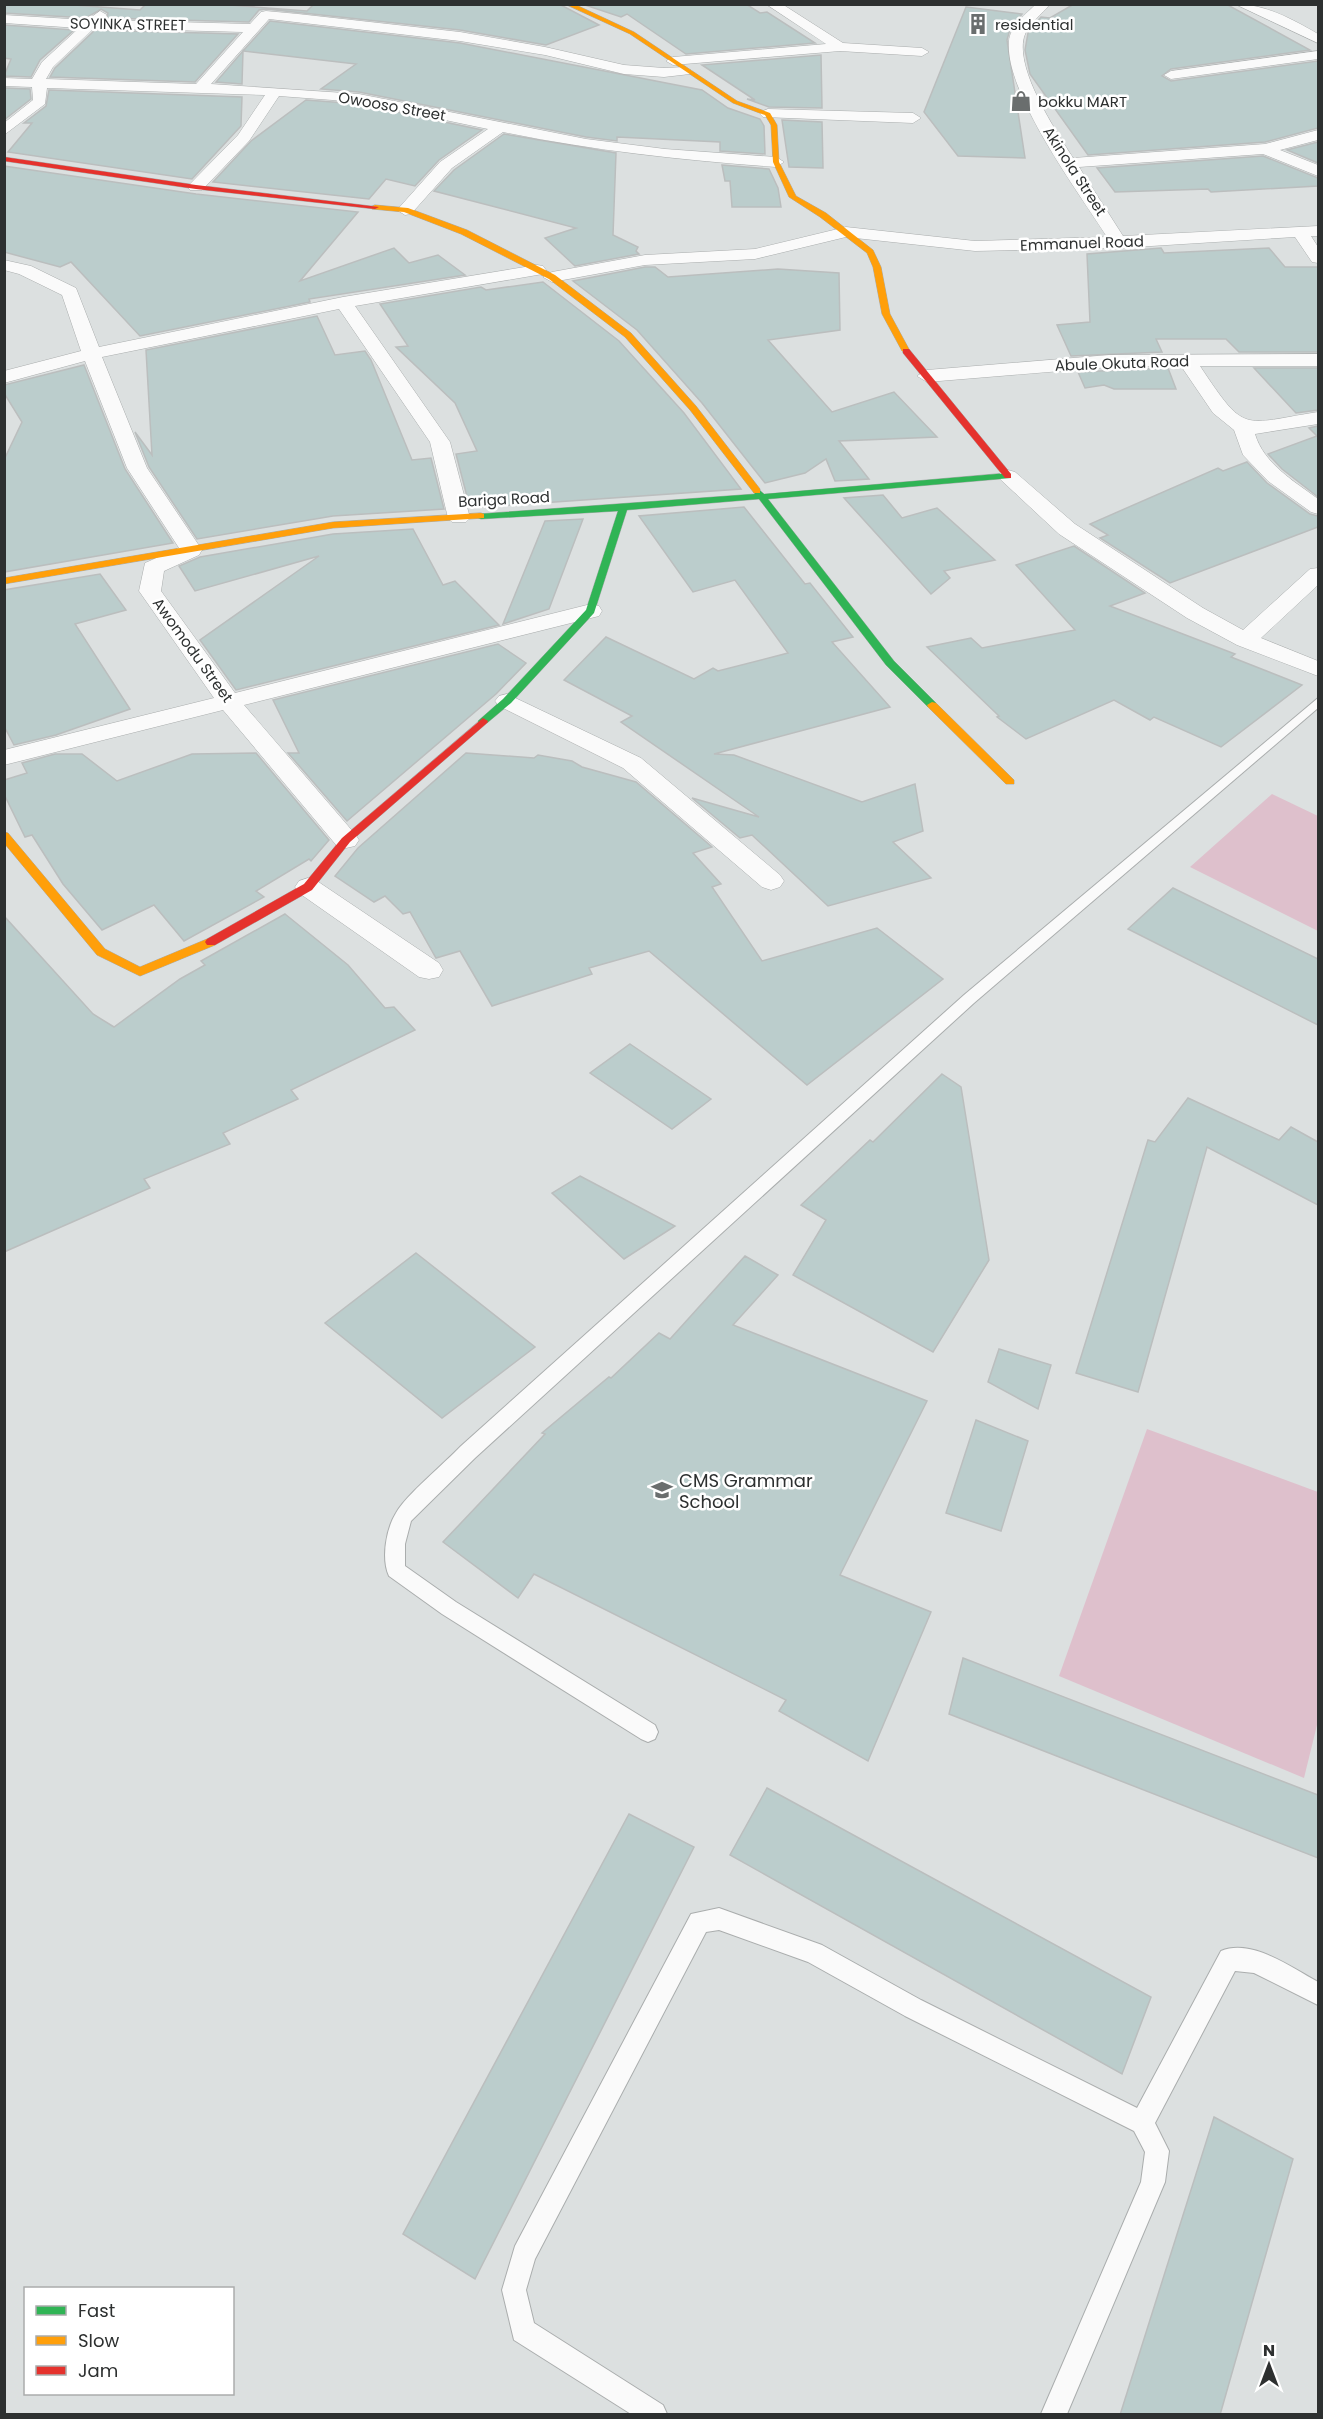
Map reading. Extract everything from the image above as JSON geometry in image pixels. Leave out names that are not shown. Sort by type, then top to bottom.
[{"type":"street","points":[[4,130],[40,101],[41,91],[37,82],[47,65],[112,4]]},
{"type":"street","points":[[199,89],[251,28],[278,4]]},
{"type":"street","points":[[568,4],[630,32],[686,71],[758,113],[913,118]]},
{"type":"street","points":[[772,4],[840,47]]},
{"type":"street","name":"Akinola Street","points":[[1044,4],[1025,22],[1016,40],[1017,57],[1023,79],[1042,120],[1119,243]]},
{"type":"street","points":[[1247,5],[1293,25],[1318,39]]},
{"type":"street","points":[[180,24],[196,8]]},
{"type":"street","points":[[266,15],[397,27],[526,47],[635,73],[660,75],[686,71]]},
{"type":"street","name":"SOYINKA STREET","points":[[4,19],[89,24],[180,24],[251,28]]},
{"type":"street","points":[[674,61],[840,47],[922,52]]},
{"type":"street","points":[[1172,75],[1318,55]]},
{"type":"street","name":"Owooso Street","points":[[4,82],[275,91],[359,98],[586,144],[665,154],[776,162]]},
{"type":"street","points":[[196,187],[244,138],[275,91]]},
{"type":"street","points":[[768,114],[774,125],[776,162],[793,196],[846,232],[870,252],[877,267],[886,314],[903,348],[1008,477],[1067,529],[1195,613],[1245,640],[1318,669]]},
{"type":"street","points":[[405,210],[446,165],[500,128]]},
{"type":"street","points":[[1069,163],[1264,149],[1318,135]]},
{"type":"street","points":[[1264,149],[1318,171]]},
{"type":"street","points":[[4,159],[196,187],[405,210],[464,231],[545,273],[628,335],[693,408],[890,663],[1010,782]]},
{"type":"street","name":"Emmanuel Road","points":[[4,377],[91,352],[343,302],[645,260],[755,254],[846,232],[975,246],[1119,243],[1318,231]]},
{"type":"street","points":[[1300,233],[1318,258]]},
{"type":"street","points":[[4,265],[25,270],[70,292],[136,468],[192,549]]},
{"type":"street","points":[[343,302],[440,442],[459,518]]},
{"type":"street","name":"Abule Okuta Road","points":[[927,376],[1098,362],[1318,360]]},
{"type":"street","points":[[1187,361],[1221,412],[1243,427],[1264,427],[1318,418]]},
{"type":"street","points":[[1243,427],[1250,451],[1275,477],[1318,508]]},
{"type":"street","name":"Bariga Road","points":[[4,581],[333,525],[623,508],[760,495],[1008,477]]},
{"type":"street","points":[[4,835],[100,952],[140,972],[200,948],[308,887],[346,840],[507,701],[591,611],[623,508]]},
{"type":"street","name":"Awomodu Street","points":[[192,549],[153,568],[150,591],[229,702],[346,840]]},
{"type":"street","points":[[1245,640],[1318,574]]},
{"type":"street","points":[[4,759],[591,611]]},
{"type":"street","points":[[507,701],[632,763],[771,881]]},
{"type":"street","points":[[308,887],[429,970]]},
{"type":"lane","points":[[648,1732],[449,1608],[396,1570],[395,1544],[403,1516],[468,1452],[969,999],[1318,702]]},
{"type":"lane","points":[[654,2415],[523,2331],[514,2290],[524,2255],[699,1922],[719,1919],[814,1953],[913,2008],[1142,2123],[1157,2151],[1153,2182],[1054,2415]]},
{"type":"lane","points":[[1142,2123],[1229,1959],[1256,1962],[1318,1994]]},
{"type":"shaded area","points":[[1272,794],[1318,816],[1318,931],[1190,867]]},
{"type":"shaded area","points":[[1147,1429],[1318,1492],[1318,1721],[1304,1778],[1059,1676]]},
{"type":"building","points":[[4,4],[61,4],[140,10],[146,4],[216,4],[307,11],[314,4],[559,4],[599,25],[546,45],[460,30],[266,9],[259,10],[249,22],[107,18],[108,13],[101,9],[86,18],[4,13]]},
{"type":"building","points":[[582,4],[746,4],[760,13],[767,12],[815,43],[686,54],[627,14],[621,17]]},
{"type":"building","points":[[1074,4],[1226,4],[1310,50],[1171,69],[1162,76],[1171,81],[1318,61],[1318,128],[1265,142],[1088,155],[1030,74],[1025,50],[1028,33],[1041,17],[1050,18]]},
{"type":"building","points":[[966,7],[1022,14],[1010,29],[1007,40],[1025,158],[958,156],[924,112]]},
{"type":"building","points":[[270,21],[460,43],[702,90],[728,108],[760,119],[764,126],[765,154],[720,151],[720,142],[617,137],[617,141],[586,137],[359,92],[321,89],[356,64],[243,51]]},
{"type":"building","points":[[4,25],[74,30],[40,60],[31,77],[4,76],[11,59],[4,58]]},
{"type":"building","points":[[95,30],[238,34],[195,82],[50,77],[55,68]]},
{"type":"building","points":[[243,51],[242,84],[216,82]]},
{"type":"building","points":[[821,55],[822,108],[769,107],[747,99],[755,100],[702,65]]},
{"type":"building","points":[[4,88],[30,89],[31,99],[4,120]]},
{"type":"building","points":[[49,90],[242,97],[241,126],[192,179],[8,152],[32,123],[24,123],[46,106]]},
{"type":"building","points":[[306,100],[359,104],[482,130],[439,160],[415,186],[386,179],[369,199],[213,182],[251,141]]},
{"type":"building","points":[[782,120],[822,122],[823,168],[789,167]]},
{"type":"building","points":[[504,134],[616,153],[613,235],[638,247],[636,251],[639,254],[575,266],[545,238],[576,228],[434,191],[454,170]]},
{"type":"building","points":[[1318,142],[1318,163],[1287,150]]},
{"type":"building","points":[[1263,156],[1318,178],[1318,186],[1211,192],[1208,189],[1115,192],[1097,168]]},
{"type":"building","points":[[722,165],[769,169],[778,188],[781,207],[732,207],[730,181],[725,181]]},
{"type":"building","points":[[4,166],[196,194],[358,212],[300,281],[394,248],[409,263],[438,255],[465,275],[309,299],[310,302],[140,336],[71,262],[60,267],[4,252]]},
{"type":"building","points":[[1161,248],[1164,253],[1269,248],[1285,267],[1318,267],[1318,352],[1239,352],[1226,339],[1156,339],[1162,352],[1071,356],[1057,325],[1090,322],[1087,254]]},
{"type":"building","points":[[655,267],[668,277],[778,269],[839,273],[840,330],[768,340],[832,412],[894,392],[937,437],[839,441],[869,479],[835,481],[826,459],[805,473],[765,483],[702,403],[637,330],[573,281]]},
{"type":"building","points":[[543,282],[619,341],[684,413],[741,489],[470,508],[456,454],[477,451],[455,403],[396,347],[408,346],[380,304],[481,287],[486,290]]},
{"type":"building","points":[[317,316],[335,355],[365,351],[371,360],[412,460],[431,458],[444,509],[333,516],[197,539],[149,467],[135,432],[152,455],[146,350]]},
{"type":"building","points":[[84,365],[125,469],[173,543],[4,572],[4,460],[22,422],[4,393],[4,385]]},
{"type":"building","points":[[1168,368],[1176,389],[1114,389],[1104,385],[1085,388],[1078,372]]},
{"type":"building","points":[[1254,368],[1318,368],[1318,410],[1296,413]]},
{"type":"building","points":[[1318,426],[1318,497],[1282,469],[1268,454],[1317,436],[1309,428]]},
{"type":"building","points":[[1247,462],[1267,483],[1310,514],[1318,516],[1318,527],[1170,583],[1100,538],[1108,535],[1090,524],[1218,468],[1223,471]]},
{"type":"building","points":[[883,495],[902,518],[937,508],[995,560],[944,571],[950,578],[931,594],[844,498]]},
{"type":"building","points":[[744,507],[805,584],[810,583],[853,637],[832,642],[890,707],[714,754],[734,755],[862,802],[915,784],[923,831],[893,842],[931,878],[828,906],[752,835],[740,838],[692,798],[759,817],[621,722],[632,716],[564,680],[606,637],[694,679],[713,668],[718,671],[788,653],[735,580],[693,592],[639,516]]},
{"type":"building","points":[[583,519],[549,609],[503,624],[545,521]]},
{"type":"building","points":[[413,529],[443,585],[455,581],[499,625],[236,690],[200,640],[319,556],[195,591],[179,566],[200,557],[333,534]]},
{"type":"building","points":[[1074,546],[1145,593],[1110,606],[1235,654],[1231,657],[1302,685],[1221,747],[1154,717],[1150,720],[1114,700],[1026,739],[997,717],[999,716],[927,647],[971,638],[982,648],[1075,630],[1016,565]]},
{"type":"building","points":[[100,574],[126,610],[75,624],[130,709],[56,735],[14,745],[4,726],[4,590]]},
{"type":"building","points":[[498,644],[526,663],[496,694],[347,821],[288,753],[299,753],[273,700]]},
{"type":"building","points":[[256,753],[329,840],[311,861],[309,859],[256,891],[264,897],[184,941],[154,905],[102,930],[63,884],[32,835],[25,837],[4,794],[4,780],[27,773],[22,763],[55,754],[82,754],[117,781],[192,754]]},
{"type":"building","points":[[466,753],[534,758],[538,755],[572,761],[582,767],[636,782],[712,847],[693,853],[721,884],[712,887],[762,961],[877,928],[943,979],[807,1085],[649,951],[589,968],[592,974],[492,1006],[460,951],[436,958],[410,912],[403,914],[385,896],[374,902],[335,876],[358,848]]},
{"type":"building","points":[[1173,888],[1318,959],[1318,1025],[1128,929]]},
{"type":"building","points":[[285,914],[348,965],[385,1008],[394,1007],[415,1030],[291,1090],[298,1099],[223,1133],[230,1144],[144,1179],[150,1188],[4,1252],[4,916],[93,1014],[114,1027],[180,979],[205,965],[201,961]]},
{"type":"building","points":[[630,1044],[711,1099],[672,1129],[590,1073]]},
{"type":"building","points":[[942,1074],[961,1087],[989,1260],[933,1352],[793,1275],[826,1220],[801,1205],[870,1140],[873,1142]]},
{"type":"building","points":[[1188,1098],[1279,1140],[1291,1127],[1318,1142],[1318,1205],[1207,1147],[1138,1392],[1076,1373],[1148,1140],[1155,1142]]},
{"type":"building","points":[[580,1176],[675,1226],[624,1259],[552,1193]]},
{"type":"building","points":[[416,1253],[535,1347],[442,1418],[325,1323]]},
{"type":"building","points":[[745,1256],[778,1275],[733,1325],[927,1401],[840,1575],[931,1612],[868,1761],[779,1711],[786,1700],[534,1574],[518,1598],[443,1542],[545,1434],[542,1433],[609,1377],[611,1378],[659,1333],[670,1339]]},
{"type":"building","points":[[999,1349],[1051,1365],[1038,1409],[988,1382]]},
{"type":"building","points":[[976,1420],[1028,1441],[1001,1531],[946,1513]]},
{"type":"building","points":[[963,1658],[1318,1795],[1318,1858],[949,1714]]},
{"type":"building","points":[[767,1788],[1151,1997],[1122,2074],[730,1855]]},
{"type":"building","points":[[629,1814],[694,1847],[475,2279],[403,2234]]},
{"type":"building","points":[[1214,2117],[1293,2159],[1220,2415],[1120,2415]]},
{"type":"traffic: fast","points":[[481,516],[623,508],[1008,476]]},
{"type":"traffic: fast","points":[[757,491],[890,663],[932,705]]},
{"type":"traffic: fast","points":[[483,721],[507,701],[591,611],[623,508]]},
{"type":"traffic: slow","points":[[568,4],[632,33],[735,102],[768,114],[774,125],[776,162],[793,197],[823,215],[870,252],[877,267],[886,314],[906,351]]},
{"type":"traffic: slow","points":[[375,207],[405,210],[464,232],[552,277],[628,335],[693,408],[757,491]]},
{"type":"traffic: slow","points":[[4,581],[333,525],[481,516]]},
{"type":"traffic: slow","points":[[932,705],[1010,782]]},
{"type":"traffic: slow","points":[[4,835],[101,952],[140,972],[211,942]]},
{"type":"traffic: jam","points":[[4,159],[196,187],[375,207]]},
{"type":"traffic: jam","points":[[906,351],[1008,476]]},
{"type":"traffic: jam","points":[[211,942],[308,887],[346,840],[483,721]]},
{"type":"place","name":"residential","points":[[978,24]]},
{"type":"place","name":"bokku MART","points":[[1021,101]]},
{"type":"place","name":"CMS Grammar School","points":[[662,1490]]}]
